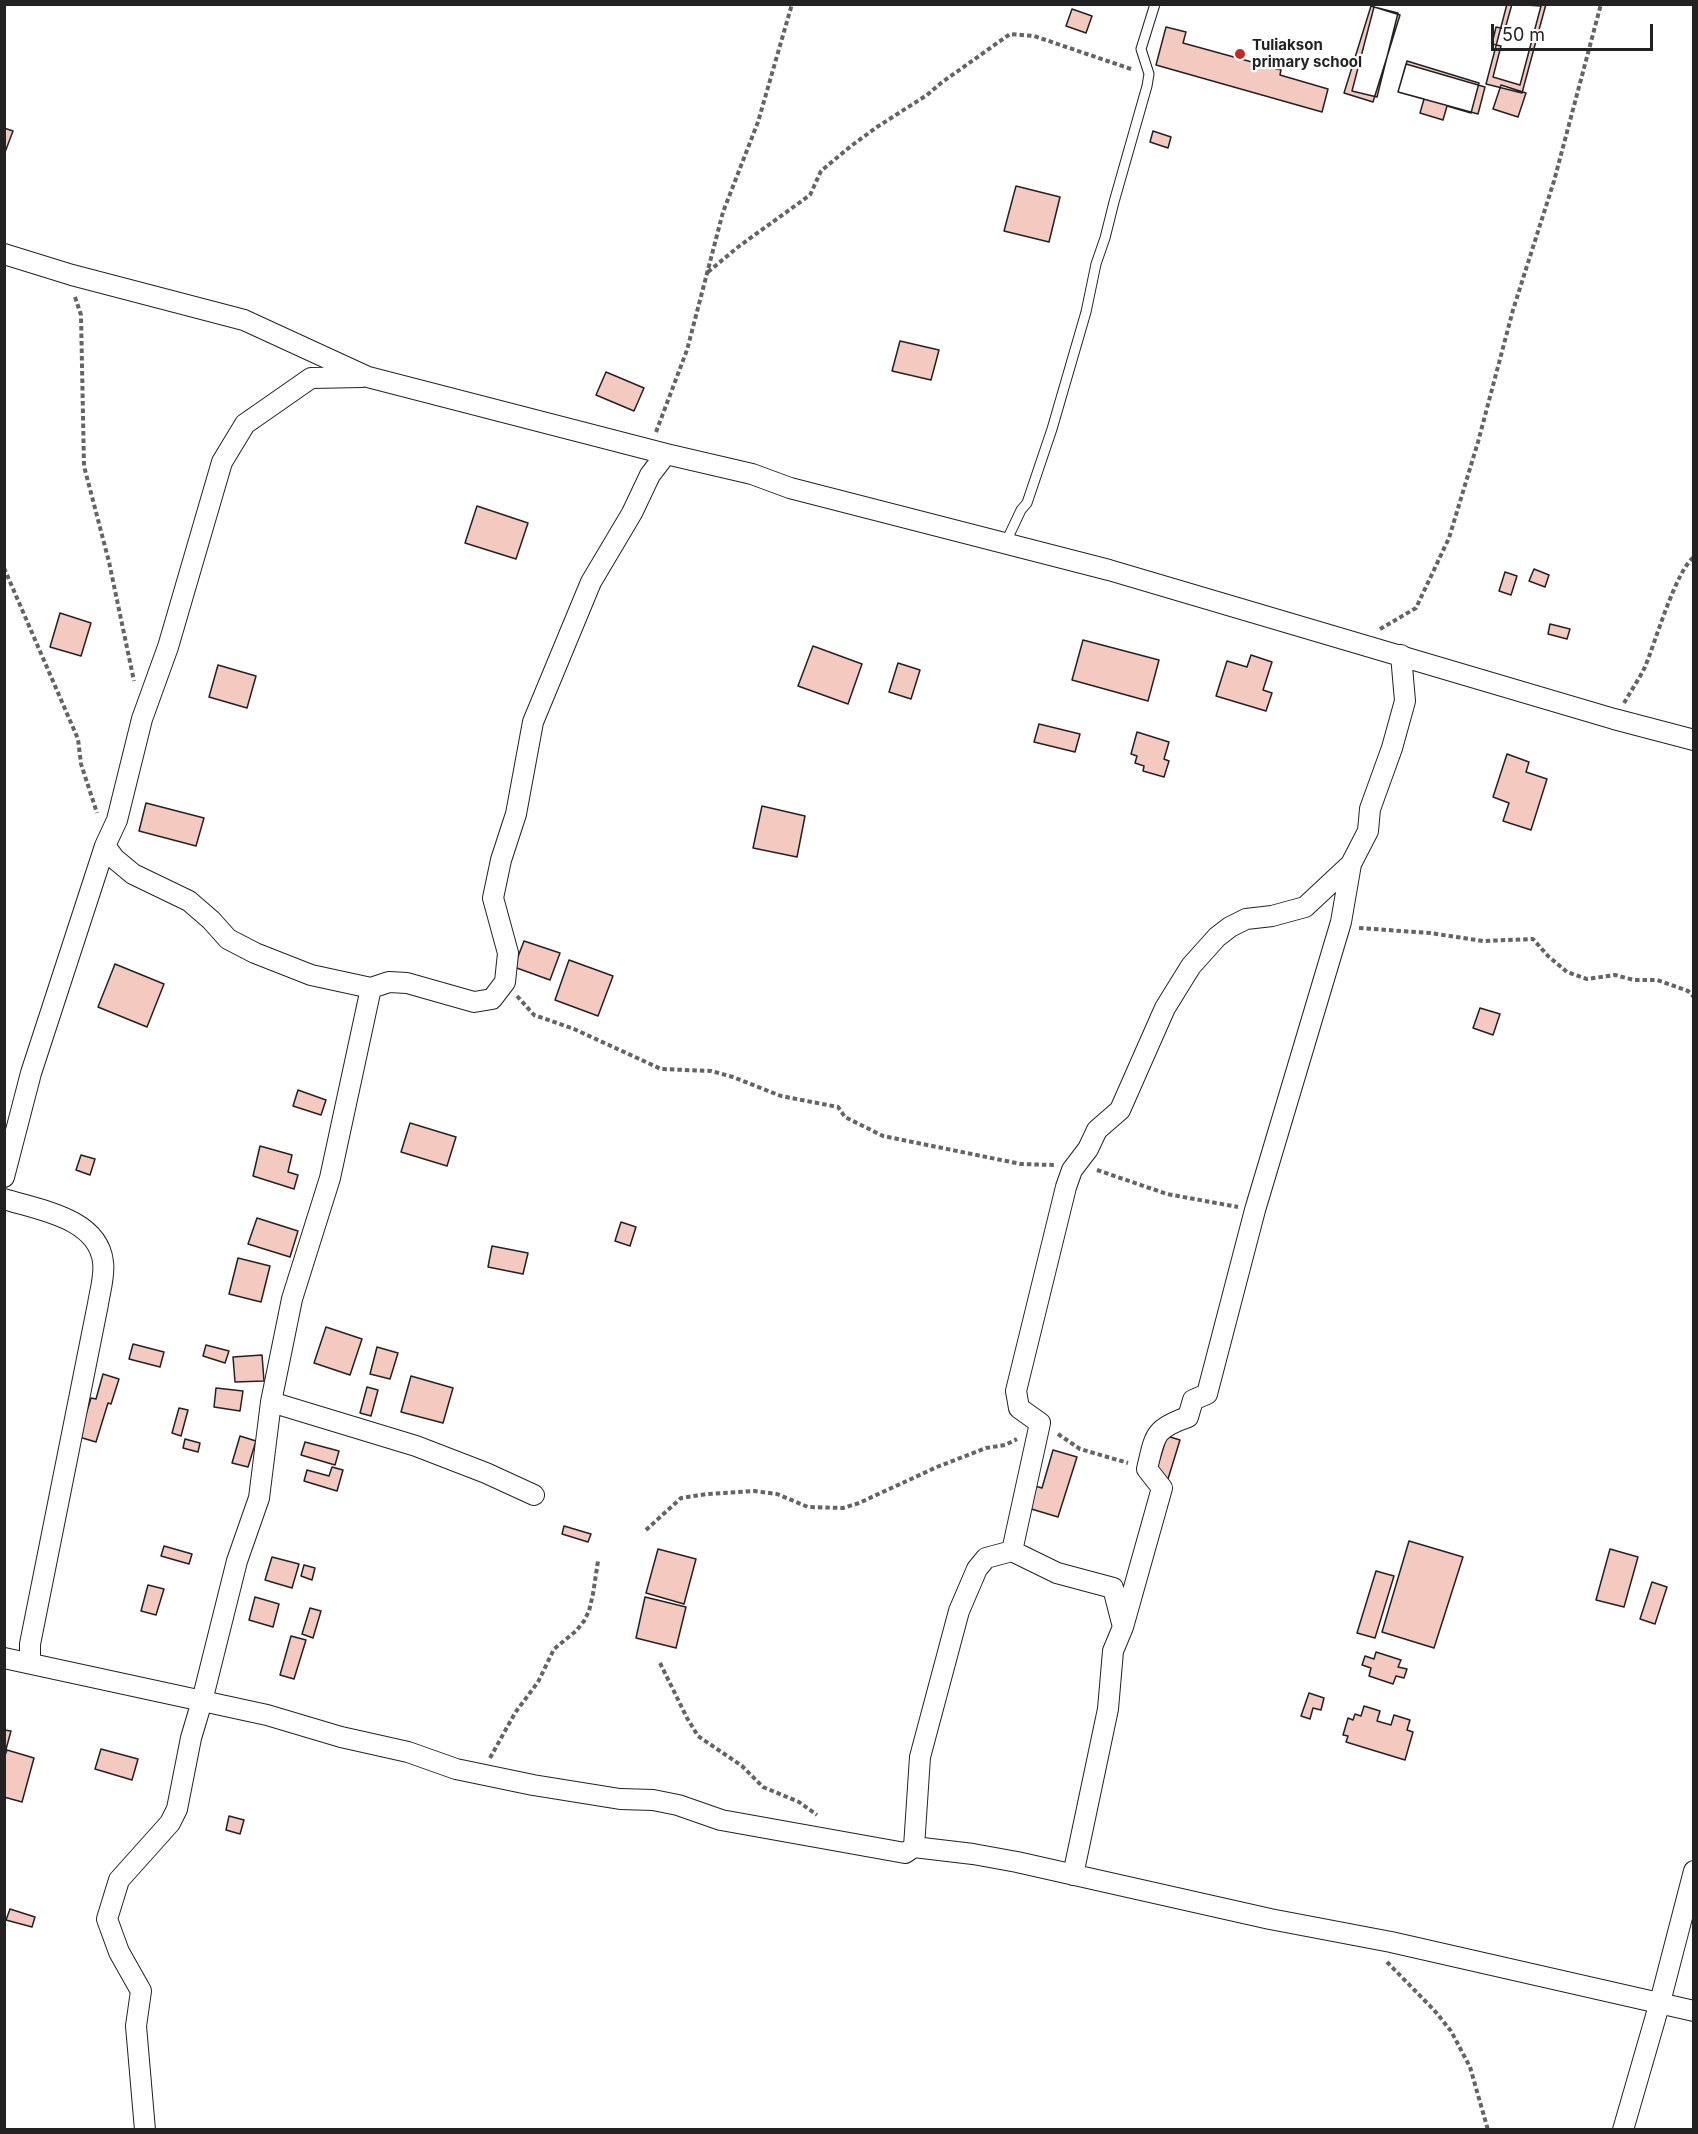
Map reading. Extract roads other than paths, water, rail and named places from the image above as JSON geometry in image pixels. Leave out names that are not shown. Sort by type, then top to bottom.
[{"type":"street","points":[[4,254],[72,275],[244,320],[368,377],[752,474],[790,488],[1109,570],[1614,719],[1694,740]]},
{"type":"street","points":[[4,1178],[31,1073],[105,846],[117,820],[142,719],[168,646],[222,462],[245,424],[311,378],[368,377]]},
{"type":"street","points":[[105,846],[115,859],[133,874],[189,901],[228,939],[255,953],[312,975],[371,988],[389,982],[406,983],[474,1002],[492,999],[505,982],[508,953],[493,898],[501,860],[516,814],[533,722],[591,582],[633,513],[658,451]]},
{"type":"street","points":[[1073,1875],[1108,1709],[1113,1651],[1123,1627],[1162,1488],[1148,1469],[1155,1438],[1168,1424],[1188,1417],[1193,1400],[1207,1394],[1255,1210],[1341,922],[1351,864],[1368,831],[1370,809],[1392,748],[1405,702],[1401,655]]},
{"type":"street","points":[[1011,1551],[1040,1423],[1019,1408],[1016,1391],[1066,1186],[1072,1170],[1088,1149],[1097,1130],[1120,1110],[1165,1008],[1191,966],[1217,937],[1246,919],[1272,916],[1305,907],[1351,864]]},
{"type":"street","points":[[145,2130],[136,2026],[141,1991],[119,1952],[107,1919],[119,1880],[170,1823],[177,1809],[191,1738],[237,1561],[259,1498],[271,1402],[292,1299],[330,1178],[371,988]]},
{"type":"street","points":[[4,1199],[57,1215],[85,1229],[96,1242],[104,1263],[98,1304],[30,1644],[30,1663]]},
{"type":"street","points":[[271,1402],[416,1446],[486,1473],[534,1495]]},
{"type":"street","points":[[914,1847],[920,1757],[959,1611],[977,1569],[986,1558],[1011,1551],[1057,1573],[1113,1588],[1123,1627]]},
{"type":"street","points":[[4,1658],[267,1715],[341,1737],[408,1752],[456,1769],[533,1785],[620,1799],[653,1800],[678,1805],[721,1820],[905,1853],[914,1847],[973,1854],[1270,1919],[1391,1942],[1694,2011]]},
{"type":"street","points":[[1623,2130],[1660,2002],[1694,1871]]},
{"type":"lane","points":[[1005,544],[1021,510],[1028,503],[1086,312],[1096,264],[1106,238],[1114,202],[1144,101],[1149,74],[1141,49],[1155,4]]},
{"type":"place","name":"Tuliakson primary school","points":[[1240,54]]}]
